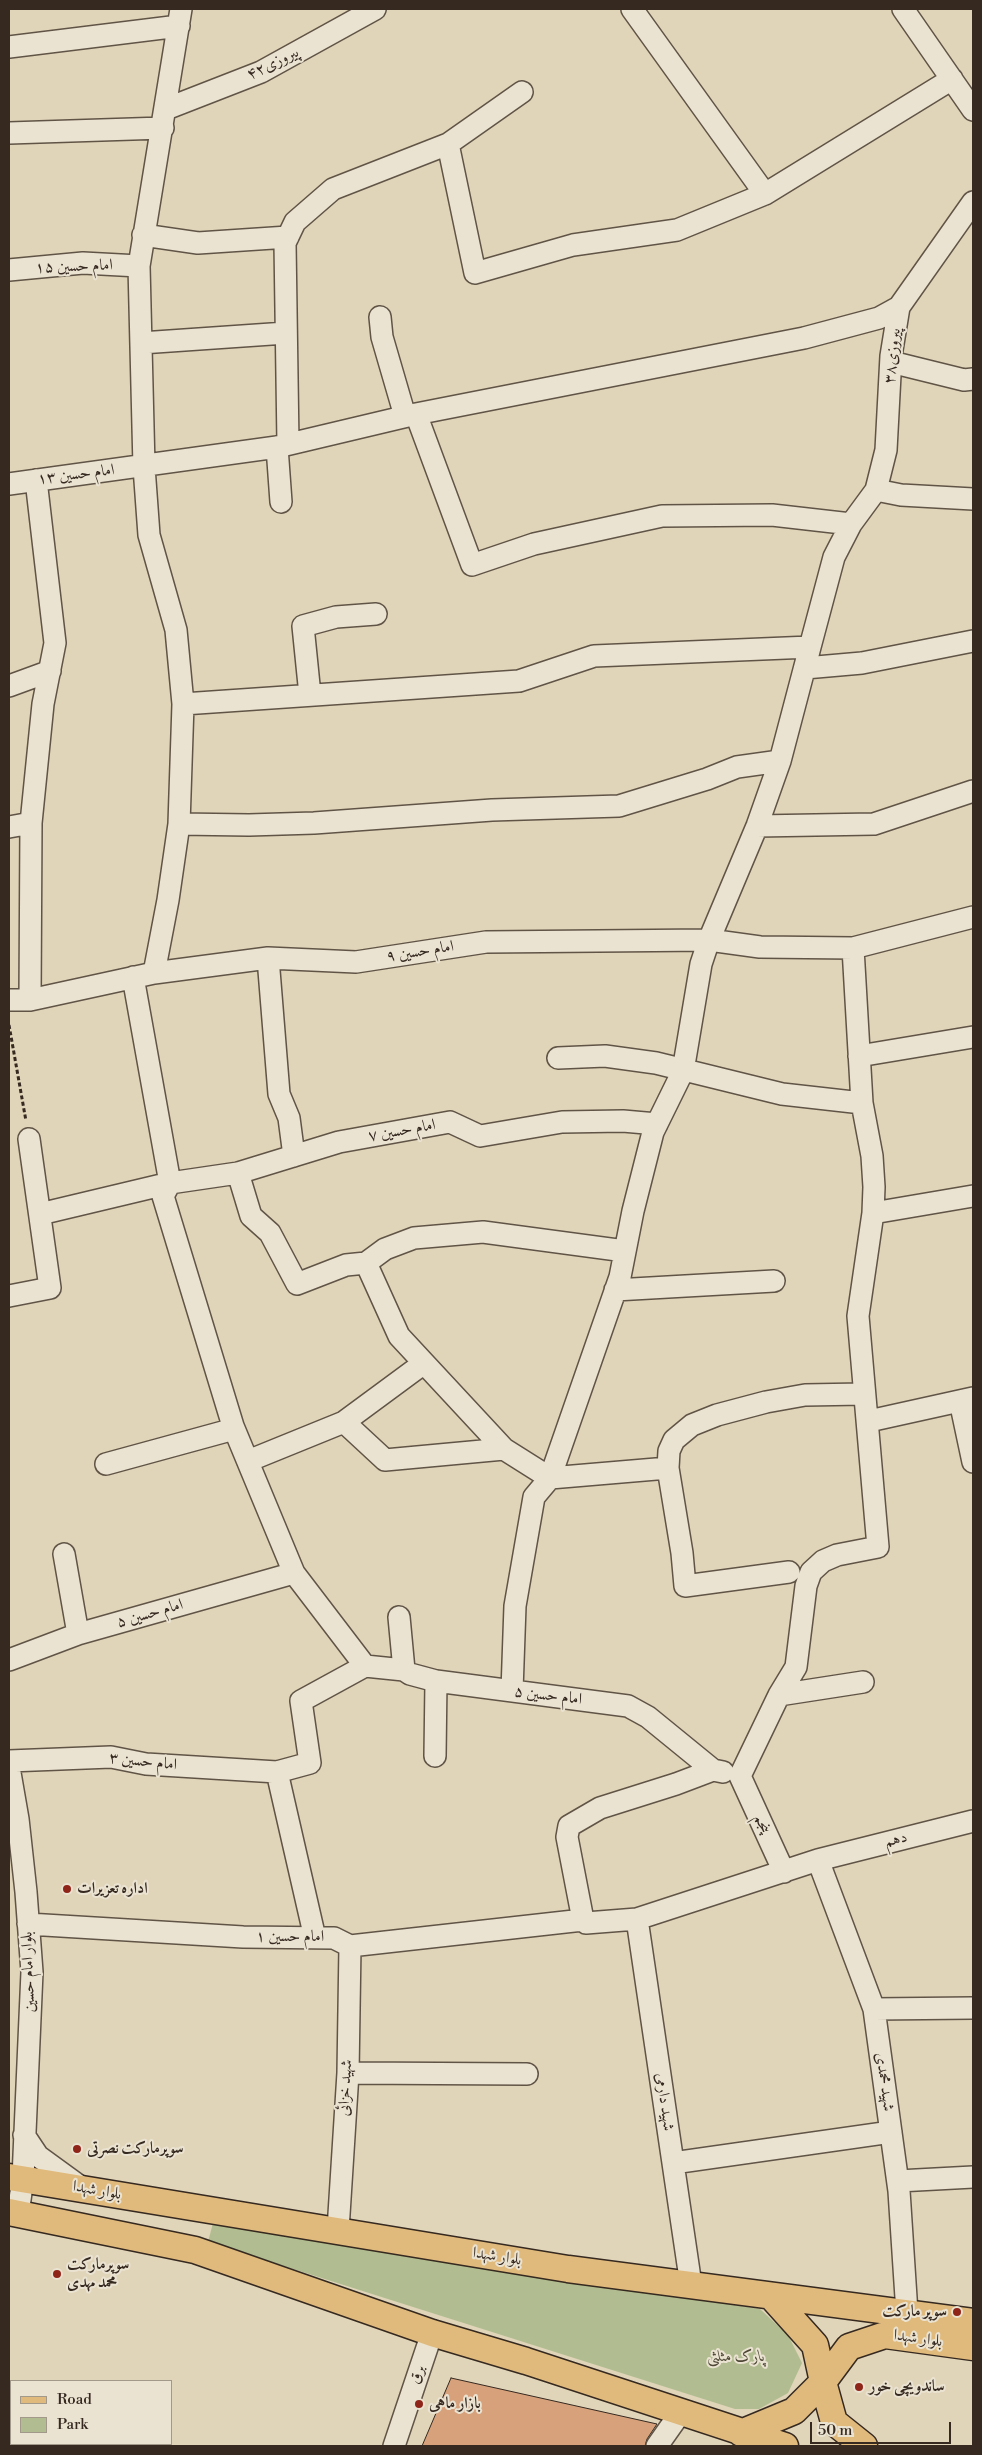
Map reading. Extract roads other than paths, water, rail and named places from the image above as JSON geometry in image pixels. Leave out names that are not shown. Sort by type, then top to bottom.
[{"type":"main road","name":"بلوار شهدا","points":[[16,2178],[568,2269],[973,2322]]},
{"type":"main road","points":[[195,2250],[200,2209]]},
{"type":"main road","points":[[14,2213],[195,2250],[432,2333],[785,2446]]},
{"type":"main road","points":[[771,2296],[815,2345],[834,2422],[864,2446]]},
{"type":"main road","name":"بلوار شهدا","points":[[741,2433],[794,2411],[823,2382],[848,2347],[886,2334],[973,2347]]},
{"type":"street","name":"پیروزی۴۲","points":[[9,133],[165,119],[261,72],[376,9]]},
{"type":"street","points":[[632,9],[765,194]]},
{"type":"street","points":[[903,9],[973,110]]},
{"type":"street","points":[[9,47],[180,18],[165,119],[139,266],[144,466],[150,535],[176,630],[183,704],[179,824],[168,900],[154,973]]},
{"type":"street","points":[[448,144],[475,273],[573,245],[677,230],[765,194],[952,79]]},
{"type":"street","points":[[281,502],[286,333],[285,243],[295,222],[333,189],[448,144],[522,92]]},
{"type":"street","name":"پیروزی۳۸","points":[[550,1478],[615,1290],[633,1210],[657,1124],[683,1071],[701,964],[709,940],[757,826],[780,761],[834,557],[851,524],[876,490],[886,450],[891,362],[899,307],[973,202]]},
{"type":"street","points":[[144,235],[198,243],[288,237]]},
{"type":"street","name":"امام حسین ۱۵","points":[[9,270],[83,263],[139,266]]},
{"type":"street","name":"امام حسین ۱۳","points":[[9,484],[283,445],[410,415],[804,338],[879,318],[899,307]]},
{"type":"street","points":[[380,317],[382,337],[410,415],[472,565],[534,544],[662,516],[772,515],[851,524]]},
{"type":"street","points":[[141,343],[286,333]]},
{"type":"street","points":[[891,362],[964,380],[973,379]]},
{"type":"street","points":[[19,1000],[30,823],[43,704],[55,643],[36,480]]},
{"type":"street","points":[[876,490],[908,496],[973,499]]},
{"type":"street","points":[[310,695],[304,626],[336,617],[376,614]]},
{"type":"street","points":[[804,668],[862,663],[973,641]]},
{"type":"street","points":[[183,704],[519,681],[594,656],[810,646]]},
{"type":"street","points":[[9,686],[50,670]]},
{"type":"street","points":[[179,824],[249,825],[304,823],[483,810],[620,806],[707,779],[737,767],[780,761]]},
{"type":"street","points":[[757,826],[874,824],[973,791]]},
{"type":"street","points":[[9,827],[30,823]]},
{"type":"street","name":"امام حسین ۹","points":[[19,1000],[154,973],[268,958],[356,962],[486,942],[709,940],[760,947],[853,948],[973,917]]},
{"type":"street","points":[[583,1920],[566,1836],[569,1826],[600,1808],[713,1770],[740,1776],[779,1695],[796,1667],[806,1586],[812,1572],[823,1561],[837,1555],[878,1547],[869,1421],[863,1394],[858,1316],[873,1213],[872,1156],[862,1102],[853,948]]},
{"type":"street","points":[[268,958],[279,1094],[289,1118],[294,1156]]},
{"type":"street","points":[[133,977],[170,1183],[163,1196],[234,1429],[294,1573],[365,1666]]},
{"type":"street","points":[[859,1056],[973,1037]]},
{"type":"street","points":[[558,1058],[605,1056],[656,1063],[782,1094],[862,1102]]},
{"type":"street","name":"امام حسین ۷","points":[[40,1214],[170,1183],[238,1173],[339,1142],[450,1122],[480,1136],[562,1122],[623,1121],[657,1124]]},
{"type":"street","points":[[9,1296],[50,1288],[29,1139]]},
{"type":"street","points":[[238,1173],[251,1216],[270,1233],[297,1284],[346,1265],[366,1262],[385,1249],[414,1238],[483,1232],[625,1251]]},
{"type":"street","points":[[873,1213],[973,1196]]},
{"type":"street","points":[[366,1262],[399,1336],[504,1449],[550,1478],[668,1468]]},
{"type":"street","points":[[615,1290],[774,1281]]},
{"type":"street","points":[[248,1461],[344,1422],[424,1363]]},
{"type":"street","points":[[789,1572],[685,1586],[682,1553],[668,1468],[669,1451],[674,1440],[692,1425],[717,1415],[766,1402],[805,1395],[863,1394]]},
{"type":"street","points":[[869,1421],[967,1400],[973,1462]]},
{"type":"street","points":[[344,1422],[385,1460],[504,1449]]},
{"type":"street","points":[[106,1464],[234,1429]]},
{"type":"street","points":[[512,1691],[516,1597],[534,1497],[550,1478]]},
{"type":"street","points":[[64,1554],[78,1634]]},
{"type":"street","name":"امام حسین ۵","points":[[9,1660],[78,1634],[294,1573]]},
{"type":"street","points":[[399,1617],[404,1670]]},
{"type":"street","name":"امام حسین ۵","points":[[365,1666],[404,1670],[410,1674],[436,1681],[628,1706],[648,1717],[713,1770]]},
{"type":"street","name":"امام حسین ۳","points":[[9,1761],[111,1758],[146,1764],[277,1772],[310,1763],[300,1701],[365,1666]]},
{"type":"street","points":[[435,1756],[436,1681]]},
{"type":"street","points":[[779,1695],[863,1682]]},
{"type":"street","name":"بلوار امام حسین","points":[[9,1766],[19,1828],[32,1972],[24,2135],[16,2178],[14,2213]]},
{"type":"street","points":[[277,1772],[316,1938]]},
{"type":"street","name":"پنجم","points":[[740,1776],[784,1872]]},
{"type":"street","name":"دهم","points":[[784,1872],[818,1860],[973,1821]]},
{"type":"street","name":"شهید محمدی","points":[[818,1860],[874,2009],[898,2181],[907,2313]]},
{"type":"street","name":"امام حسین ۱","points":[[28,1924],[243,1937],[334,1938],[350,1946],[583,1920],[586,1923],[637,1919],[784,1872]]},
{"type":"street","name":"شهید دارمی","points":[[637,1919],[691,2285]]},
{"type":"street","name":"شهید خزائی","points":[[338,2230],[348,2073],[350,1946]]},
{"type":"street","points":[[874,2009],[973,2008]]},
{"type":"street","points":[[348,2073],[527,2074]]},
{"type":"street","points":[[673,2163],[891,2132]]},
{"type":"street","points":[[24,2135],[38,2156],[82,2188]]},
{"type":"street","points":[[898,2181],[973,2177]]},
{"type":"street","name":"برق","points":[[394,2446],[432,2333]]},
{"type":"street","points":[[657,2446],[681,2412]]},
{"type":"place","name":"اداره تعزیرات","points":[[67,1889]]},
{"type":"place","name":"سوپرمارکت نصرتی","points":[[77,2149]]},
{"type":"place","name":"سوپرمارکت محمد مهدی","points":[[57,2274]]},
{"type":"place","name":"سوپر مارکت","points":[[957,2312]]},
{"type":"place","name":"ساندویچی خور","points":[[859,2387]]},
{"type":"place","name":"بازار ماهی","points":[[419,2404]]},
{"type":"park label","name":"پارک مثلثی","points":[[736,2357]]}]
